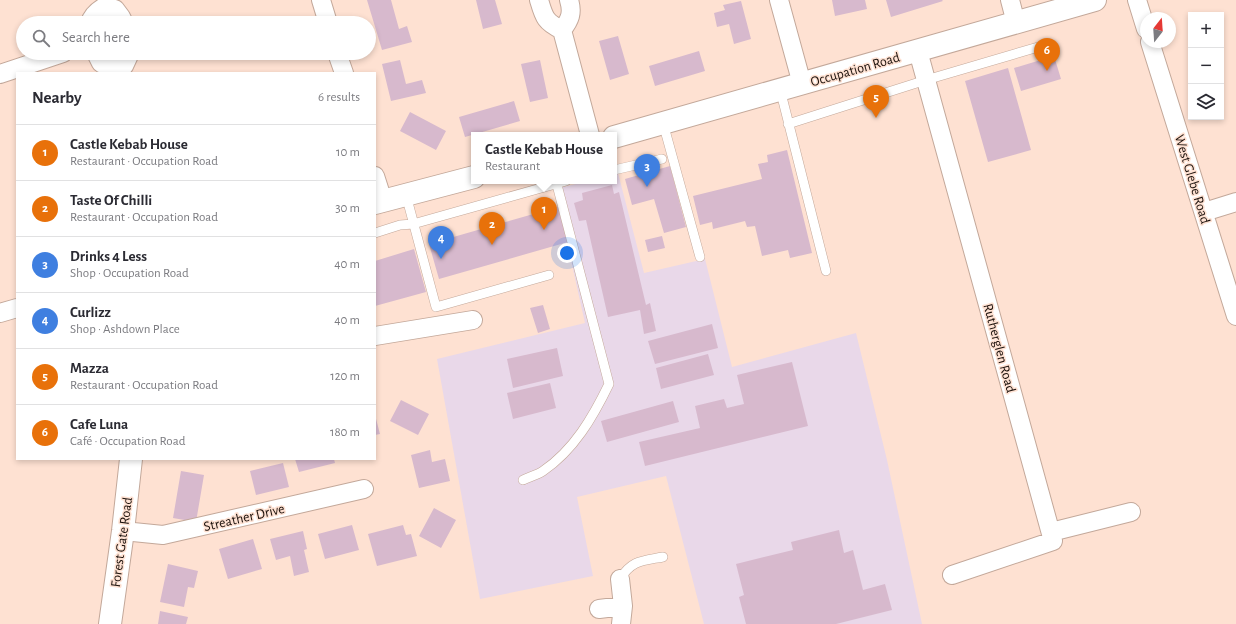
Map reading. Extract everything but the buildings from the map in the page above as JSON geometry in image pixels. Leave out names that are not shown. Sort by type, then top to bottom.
[{"type":"street","points":[[321,0],[326,16]]},
{"type":"street","points":[[539,0],[543,13],[550,24],[562,30],[589,132]]},
{"type":"street","points":[[562,30],[570,21],[571,6],[569,0]]},
{"type":"street","points":[[779,0],[802,84]]},
{"type":"street","points":[[1010,0],[1016,23]]},
{"type":"street","name":"Occupation Road","points":[[617,136],[1095,0]]},
{"type":"street","points":[[1137,0],[1141,12]]},
{"type":"street","points":[[93,16],[104,7],[115,9],[120,16]]},
{"type":"street","name":"West Glebe Road","points":[[1152,48],[1236,316]]},
{"type":"street","name":"Rutherglen Road","points":[[918,51],[1051,532]]},
{"type":"street","points":[[0,74],[42,60]]},
{"type":"street","points":[[100,60],[101,63],[114,69],[124,66],[127,60]]},
{"type":"street","points":[[340,60],[344,72]]},
{"type":"street","points":[[376,182],[379,202],[471,178]]},
{"type":"street","points":[[1204,212],[1236,202]]},
{"type":"street","points":[[0,313],[16,308]]},
{"type":"street","points":[[376,336],[473,320]]},
{"type":"street","name":"Forest Gate Road","points":[[110,624],[131,460]]},
{"type":"street","name":"Streather Drive","points":[[123,530],[163,535],[364,489]]},
{"type":"street","points":[[952,575],[1053,541],[1051,532],[1131,512]]},
{"type":"street","points":[[599,609],[622,615],[620,579]]},
{"type":"lane","points":[[788,124],[926,80],[1045,45]]},
{"type":"lane","points":[[780,89],[826,271]]},
{"type":"lane","points":[[663,123],[700,257]]},
{"type":"lane","points":[[617,169],[662,159]]},
{"type":"lane","points":[[376,233],[400,225],[413,224],[550,184]]},
{"type":"lane","points":[[523,480],[542,472],[561,456],[581,434],[609,384],[558,184]]},
{"type":"lane","points":[[406,195],[436,307],[549,275]]},
{"type":"lane","points":[[620,579],[626,569],[633,564],[663,556]]},
{"type":"shaded area","points":[[617,173],[644,273],[705,259],[732,367],[856,333],[887,460],[922,624],[704,624],[666,476],[577,497],[593,576],[480,599],[437,359],[585,323],[555,189],[576,184],[617,184]]},
{"type":"place","name":"Cafe Luna","points":[[1047,71]]},
{"type":"place","name":"Mazza","points":[[876,118]]},
{"type":"place","name":"Drinks 4 Less","points":[[647,187]]},
{"type":"place","name":"Castle Kebab House","points":[[544,230]]},
{"type":"place","name":"Taste Of Chilli","points":[[492,245]]},
{"type":"place","name":"Curlizz","points":[[441,259]]}]
